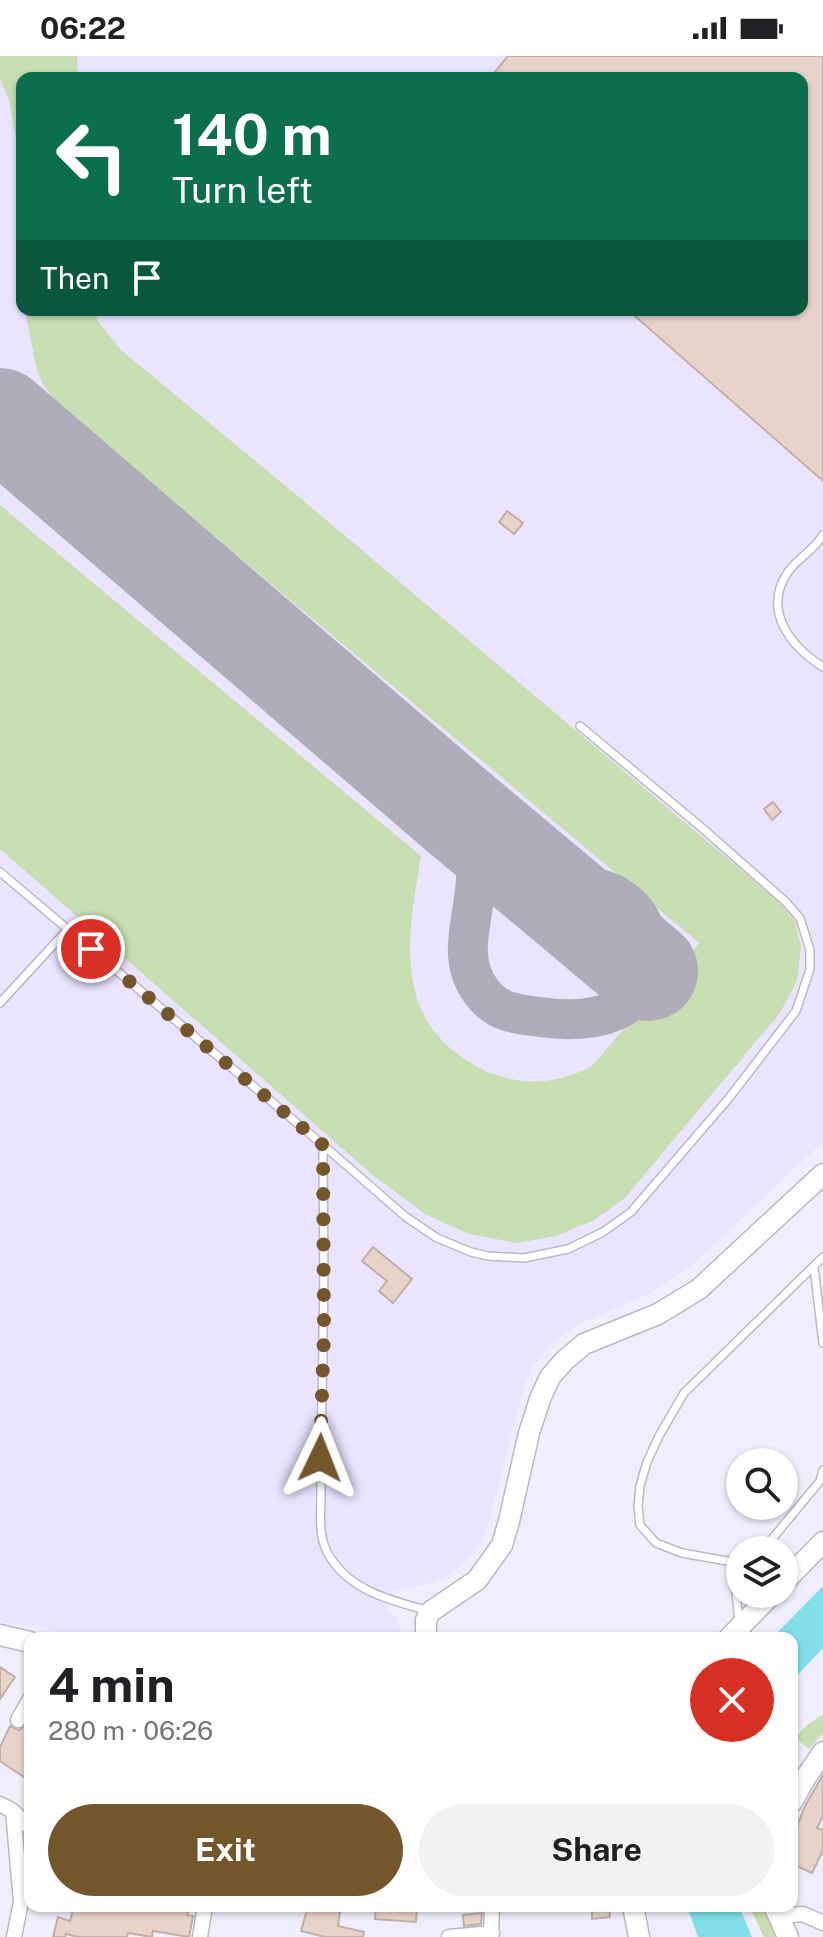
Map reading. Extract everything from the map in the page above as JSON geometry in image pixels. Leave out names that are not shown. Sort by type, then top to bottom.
[{"type":"main road","points":[[426,1632],[430,1612],[477,1580],[502,1545],[529,1433],[550,1377],[584,1344],[658,1314],[699,1289],[823,1174]]},
{"type":"main road","points":[[798,1568],[823,1542]]},
{"type":"main road","points":[[734,1632],[758,1608]]},
{"type":"main road","points":[[0,1635],[24,1641]]},
{"type":"main road","points":[[798,1791],[823,1752]]},
{"type":"main road","points":[[634,1912],[639,1937]]},
{"type":"main road","points":[[777,1912],[788,1937]]},
{"type":"street","points":[[18,1720],[24,1710]]},
{"type":"street","points":[[6,1808],[24,1823]]},
{"type":"street","points":[[6,1808],[21,1902],[14,1937]]},
{"type":"street","points":[[200,1937],[204,1912]]},
{"type":"street","points":[[449,1937],[492,1935],[492,1912]]},
{"type":"street","points":[[786,1912],[803,1914],[823,1923]]},
{"type":"lane","points":[[823,535],[817,545],[787,573],[778,598],[778,610],[788,636],[823,667]]},
{"type":"lane","points":[[0,872],[406,1217],[437,1238],[488,1256],[510,1258],[568,1249],[603,1232],[631,1212],[729,1098],[796,1011],[810,969],[810,950],[800,918],[785,901],[580,726]]},
{"type":"lane","points":[[0,1003],[68,929]]},
{"type":"lane","points":[[323,1145],[321,1532],[326,1550],[339,1569],[361,1587],[385,1599],[430,1612]]},
{"type":"lane","points":[[726,1559],[682,1553],[656,1543],[640,1525],[640,1486],[647,1462],[684,1393],[823,1257]]},
{"type":"lane","points":[[814,1267],[823,1343]]},
{"type":"lane","points":[[774,1536],[820,1481],[823,1470]]},
{"type":"lane","points":[[734,1632],[735,1608]]},
{"type":"shaded area","points":[[0,56],[823,56],[823,1142],[691,1266],[653,1292],[577,1325],[548,1347],[532,1368],[524,1387],[488,1526],[480,1544],[463,1564],[448,1575],[415,1587],[393,1590],[387,1610],[397,1618],[400,1632],[55,1630],[0,1622]]},
{"type":"green space","points":[[0,56],[77,56],[78,72],[16,72],[16,138],[9,100],[0,79]]},
{"type":"green space","points":[[26,316],[96,316],[121,350],[778,901],[795,921],[801,946],[797,981],[780,1013],[624,1199],[594,1220],[556,1236],[517,1243],[469,1234],[425,1214],[375,1177],[0,849],[0,505],[421,856],[410,939],[415,992],[425,1016],[440,1039],[463,1058],[496,1075],[532,1082],[567,1077],[591,1067],[699,943],[61,408],[45,388],[37,371]]},
{"type":"green space","points":[[823,1714],[823,1733],[809,1749],[798,1740],[798,1735]]},
{"type":"green space","points":[[752,1912],[765,1912],[777,1937],[764,1937]]},
{"type":"water","points":[[823,1586],[823,1648],[798,1675],[798,1632],[778,1632]]},
{"type":"water","points":[[689,1912],[742,1912],[752,1937],[698,1937]]},
{"type":"building","points":[[508,56],[823,56],[823,481],[635,316],[808,316],[808,72],[495,72]]},
{"type":"building","points":[[507,511],[523,523],[514,534],[499,522]]},
{"type":"building","points":[[773,802],[781,812],[772,820],[764,809]]},
{"type":"building","points":[[373,1247],[412,1279],[393,1303],[379,1291],[387,1281],[362,1261]]},
{"type":"building","points":[[0,1667],[15,1677],[0,1699]]},
{"type":"building","points":[[10,1726],[19,1730],[24,1727],[24,1777],[0,1761],[0,1747]]},
{"type":"building","points":[[823,1775],[823,1816],[817,1828],[823,1830],[823,1850],[812,1873],[798,1867],[798,1824]]},
{"type":"building","points":[[72,1912],[188,1912],[187,1915],[193,1916],[189,1937],[153,1931],[152,1937],[128,1933],[127,1937],[78,1937],[66,1934],[65,1937],[53,1937],[58,1917],[70,1921]]},
{"type":"building","points":[[306,1912],[340,1912],[338,1926],[364,1932],[363,1937],[325,1937],[301,1931]]},
{"type":"building","points":[[376,1912],[417,1912],[416,1922],[375,1919]]},
{"type":"building","points":[[592,1912],[610,1912],[610,1917],[592,1919]]},
{"type":"building","points":[[482,1913],[481,1924],[464,1926],[463,1915]]},
{"type":"taxiway","points":[[0,396],[14,421],[45,456]]},
{"type":"taxiway","points":[[456,810],[471,849],[476,873],[469,963],[473,977],[487,998],[499,1008],[514,1013],[559,1019],[598,1016],[615,1011],[629,1002],[641,989],[648,972],[649,950],[644,928],[633,909],[608,892],[563,883],[519,863]]},
{"type":"runway","points":[[0,418],[648,971]]},
{"type":"route","points":[[91,949],[323,1145],[324,1332],[320,1458]]}]
